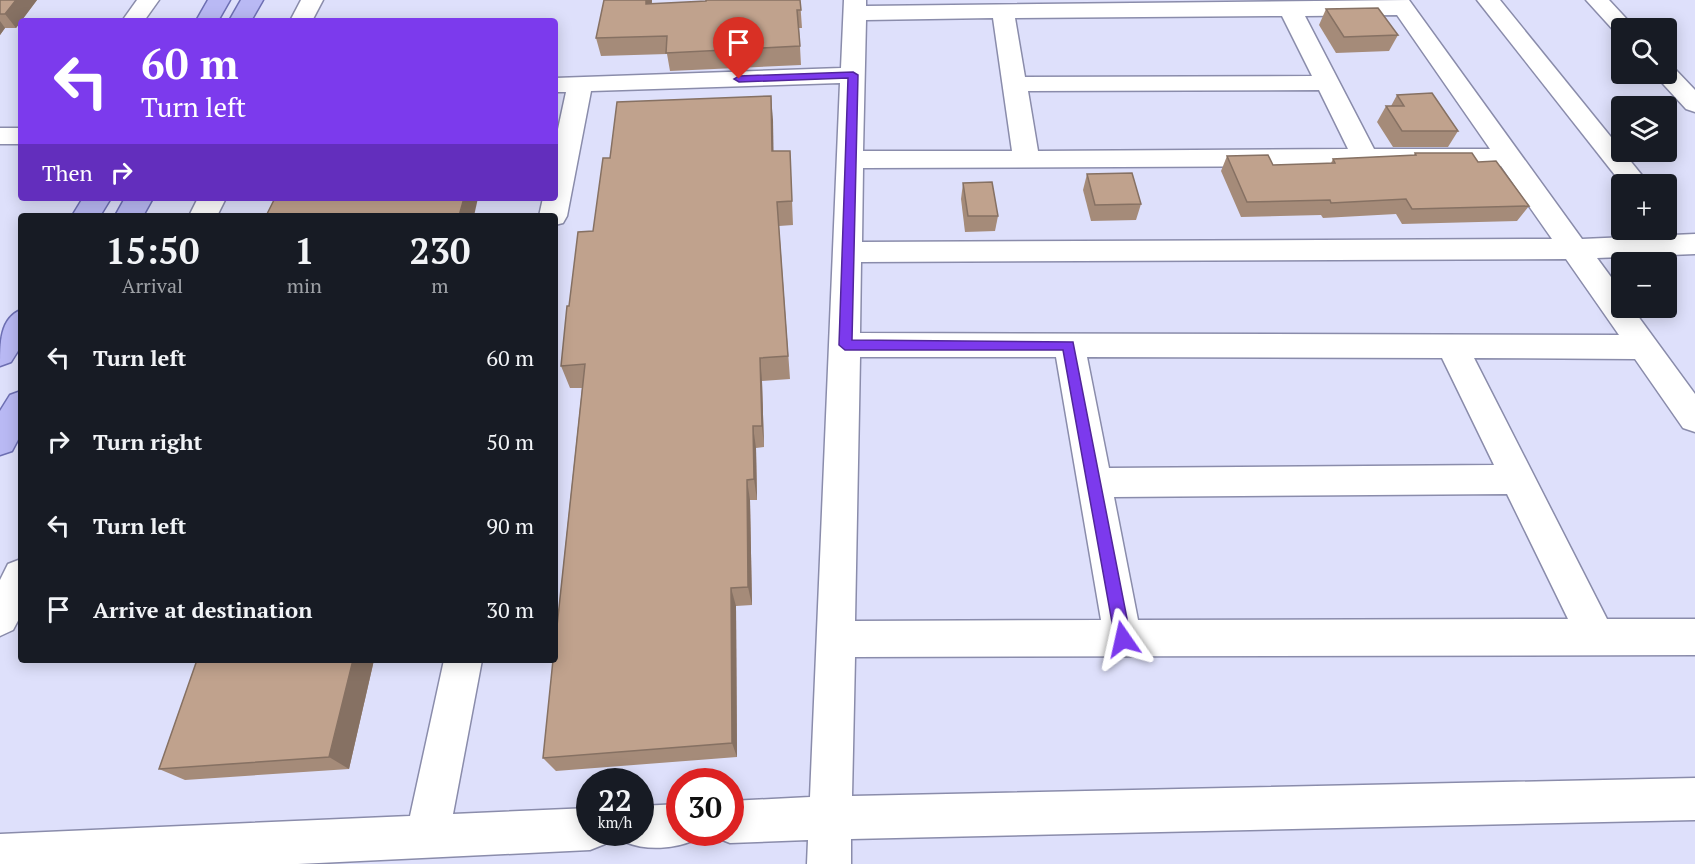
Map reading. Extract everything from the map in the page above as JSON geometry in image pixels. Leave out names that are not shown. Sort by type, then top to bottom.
[{"type":"main road","points":[[209,18],[219,0]]},
{"type":"main road","points":[[242,18],[252,0]]},
{"type":"main road","points":[[0,354],[18,326]]},
{"type":"main road","points":[[0,441],[18,409]]},
{"type":"street","points":[[135,18],[148,0]]},
{"type":"street","points":[[303,18],[312,0]]},
{"type":"street","points":[[1488,0],[1628,174]]},
{"type":"street","points":[[1597,0],[1614,18]]},
{"type":"street","points":[[829,864],[855,7],[1003,12],[1136,4],[1290,9],[1401,4],[1695,419]]},
{"type":"street","points":[[1290,9],[1365,158]]},
{"type":"street","points":[[1003,12],[1026,159]]},
{"type":"street","points":[[558,179],[568,85],[853,75]]},
{"type":"street","points":[[1014,84],[1327,83]]},
{"type":"street","points":[[1676,84],[1695,104]]},
{"type":"street","points":[[0,136],[18,136]]},
{"type":"street","points":[[850,160],[1510,157]]},
{"type":"street","points":[[1677,233],[1692,249]]},
{"type":"street","points":[[848,252],[1692,249]]},
{"type":"street","points":[[845,345],[1644,347]]},
{"type":"street","points":[[1069,345],[1123,639]]},
{"type":"street","points":[[1452,346],[1596,637]]},
{"type":"street","points":[[1094,483],[1517,479]]},
{"type":"street","points":[[0,618],[18,582]]},
{"type":"street","points":[[836,639],[1695,637]]},
{"type":"street","points":[[427,836],[462,663]]},
{"type":"street","points":[[744,821],[1695,799]]},
{"type":"street","points":[[0,856],[576,830]]},
{"type":"building","points":[[0,0],[16,0],[5,14],[0,14]]},
{"type":"building","points":[[604,0],[646,0],[646,4],[706,0],[800,0],[801,10],[797,10],[800,46],[666,53],[667,36],[596,38]]},
{"type":"building","points":[[1378,8],[1398,35],[1344,37],[1326,9]]},
{"type":"building","points":[[1432,93],[1458,131],[1402,131],[1386,106],[1404,106],[1397,95]]},
{"type":"building","points":[[771,96],[772,151],[790,151],[792,201],[777,202],[788,356],[760,358],[762,426],[753,426],[754,479],[747,480],[748,587],[731,588],[732,743],[543,758],[553,663],[558,663],[558,617],[585,364],[561,366],[567,306],[569,306],[578,232],[593,231],[603,158],[610,158],[617,102]]},
{"type":"building","points":[[1415,153],[1472,153],[1478,162],[1496,161],[1529,206],[1412,209],[1406,199],[1331,203],[1330,200],[1247,202],[1227,156],[1268,155],[1273,165],[1335,163],[1333,159],[1416,155]]},
{"type":"building","points":[[1132,173],[1141,204],[1095,205],[1087,174]]},
{"type":"building","points":[[992,182],[998,216],[968,216],[963,183]]},
{"type":"building","points":[[274,201],[463,201],[460,213],[268,213]]},
{"type":"building","points":[[196,663],[352,663],[329,757],[159,769]]},
{"type":"route","points":[[739,79],[853,75],[845,345],[1069,345],[1123,639]]}]
